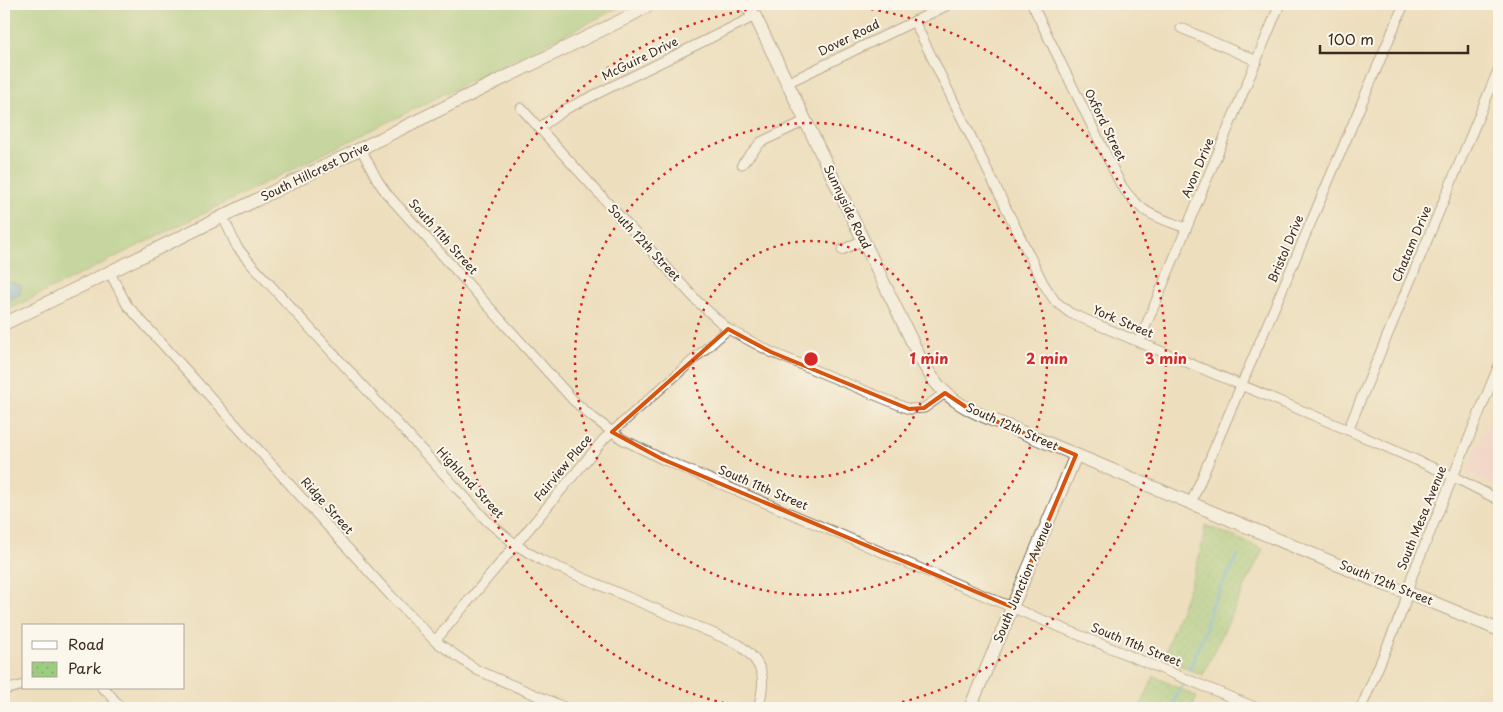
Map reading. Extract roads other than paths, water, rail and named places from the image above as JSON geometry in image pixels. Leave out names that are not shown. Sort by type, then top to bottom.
[{"type":"street","points":[[626,18],[651,4]]},
{"type":"street","points":[[626,18],[662,4]]},
{"type":"street","name":"Sunnyside Road","points":[[744,4],[755,10],[805,121],[920,358],[945,393]]},
{"type":"street","name":"Dover Road","points":[[787,83],[950,4]]},
{"type":"street","name":"Oxford Street","points":[[1032,4],[1120,185],[1131,200],[1148,214],[1186,228]]},
{"type":"street","name":"Avon Drive","points":[[1139,342],[1280,4]]},
{"type":"street","name":"Bristol Drive","points":[[1191,503],[1404,4]]},
{"type":"street","name":"McGuire Drive","points":[[539,128],[566,109],[755,10]]},
{"type":"street","name":"South Hillcrest Drive","points":[[4,324],[626,18]]},
{"type":"street","name":"York Street","points":[[914,20],[1043,282],[1055,301],[1070,313],[1348,430],[1452,476],[1499,500]]},
{"type":"street","points":[[1181,28],[1257,61]]},
{"type":"street","name":"Chatam Drive","points":[[1348,430],[1499,68]]},
{"type":"street","name":"South 12th Street","points":[[521,108],[698,302],[728,329],[771,352],[909,409],[924,408],[945,393],[972,411],[1499,630]]},
{"type":"street","points":[[742,164],[761,142],[805,121]]},
{"type":"street","name":"South 11th Street","points":[[361,149],[387,194],[574,401],[612,432],[662,459],[1257,708]]},
{"type":"street","name":"Highland Street","points":[[223,217],[237,247],[251,264],[487,522],[516,546],[541,560],[738,644],[751,654],[760,667],[763,678],[758,708]]},
{"type":"street","points":[[842,250],[863,240]]},
{"type":"street","name":"Ridge Street","points":[[110,273],[127,305],[435,641],[477,670],[566,708]]},
{"type":"street","name":"Fairview Place","points":[[435,641],[604,439],[728,329]]},
{"type":"street","name":"South Mesa Avenue","points":[[1361,708],[1403,609],[1412,576],[1452,476],[1499,365]]},
{"type":"street","name":"South Junction Avenue","points":[[970,708],[1076,455]]},
{"type":"street","points":[[4,690],[22,686]]},
{"type":"street","points":[[105,690],[121,708]]},
{"type":"water","points":[[4,282],[13,282],[22,286],[19,295],[4,304]]},
{"type":"waterway","points":[[1189,670],[1205,631],[1210,608],[1238,556]]},
{"type":"waterway","points":[[1171,708],[1182,685]]}]
